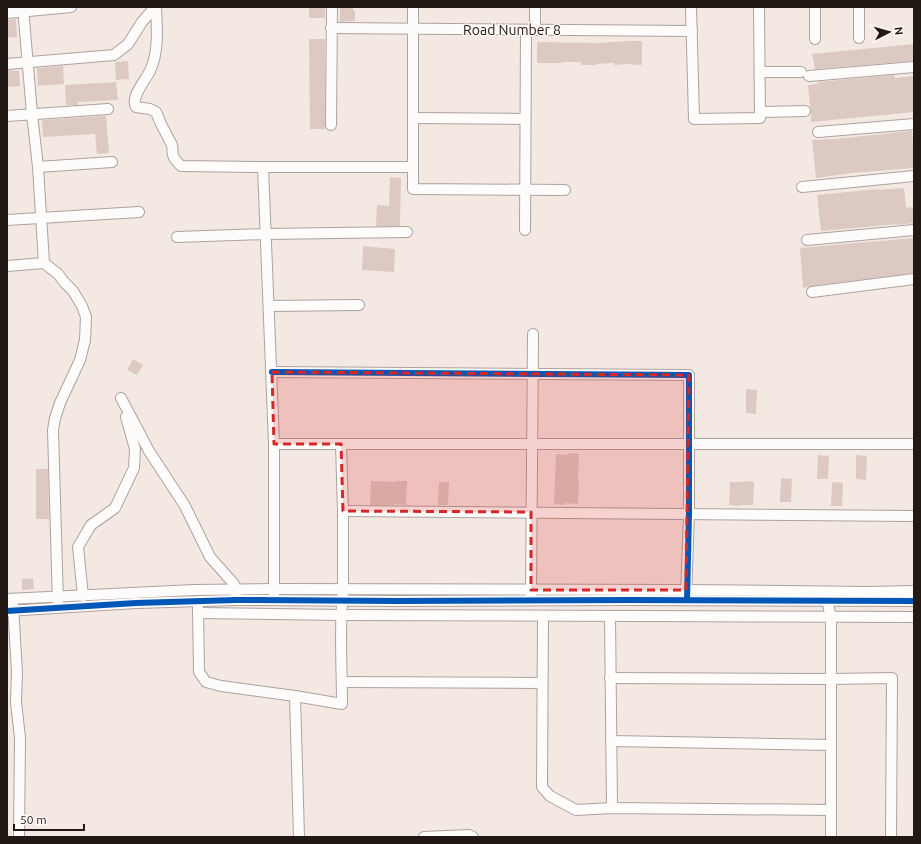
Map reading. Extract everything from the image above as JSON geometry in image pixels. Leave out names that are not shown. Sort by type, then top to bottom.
[{"type":"street","points":[[7,13],[24,9],[71,7]]},
{"type":"street","points":[[7,64],[114,55],[128,44],[142,22],[155,7]]},
{"type":"street","points":[[155,7],[157,30],[154,62],[134,100],[136,107],[150,109],[156,112],[172,145],[173,157],[181,166],[413,167]]},
{"type":"street","points":[[331,125],[332,7]]},
{"type":"street","points":[[413,7],[413,189],[565,190]]},
{"type":"street","points":[[524,230],[525,119],[531,30],[535,7]]},
{"type":"street","points":[[691,7],[694,119],[806,111]]},
{"type":"street","points":[[760,7],[760,115]]},
{"type":"street","points":[[815,7],[815,39]]},
{"type":"street","points":[[859,7],[859,38]]},
{"type":"street","points":[[24,9],[32,114],[38,167],[44,263]]},
{"type":"street","name":"Road Number 8","points":[[331,28],[413,30],[692,31]]},
{"type":"street","points":[[760,72],[805,74],[914,67]]},
{"type":"street","points":[[7,116],[108,109]]},
{"type":"street","points":[[413,118],[525,119]]},
{"type":"street","points":[[818,132],[914,124]]},
{"type":"street","points":[[38,167],[112,162]]},
{"type":"street","points":[[264,167],[274,444],[274,601]]},
{"type":"street","points":[[802,187],[914,176]]},
{"type":"street","points":[[7,220],[139,212]]},
{"type":"street","points":[[807,240],[914,230]]},
{"type":"street","points":[[177,238],[266,234],[408,232]]},
{"type":"street","points":[[7,266],[44,263],[58,274],[73,291],[82,306],[86,317],[85,340],[80,360],[60,403],[53,430],[58,608]]},
{"type":"street","points":[[812,292],[914,279]]},
{"type":"street","points":[[270,306],[358,305]]},
{"type":"street","points":[[530,595],[533,334]]},
{"type":"street","points":[[272,372],[689,375],[689,514],[686,595]]},
{"type":"street","points":[[83,596],[78,547],[91,525],[115,508],[134,468],[135,449],[121,398],[149,451],[185,506],[210,557],[234,584],[236,590],[236,600]]},
{"type":"street","points":[[274,444],[914,444]]},
{"type":"street","points":[[198,601],[199,672],[206,682],[221,686],[342,704],[343,511],[341,444]]},
{"type":"street","points":[[343,511],[914,516]]},
{"type":"street","points":[[20,837],[20,738],[16,702],[17,672],[10,599],[194,590],[274,589],[530,595],[827,596],[914,601]]},
{"type":"street","points":[[827,596],[914,591]]},
{"type":"street","points":[[10,611],[136,603],[198,601],[342,601],[530,595]]},
{"type":"street","points":[[827,596],[830,618],[831,837]]},
{"type":"street","points":[[198,614],[342,616],[914,617]]},
{"type":"street","points":[[543,616],[542,787],[550,796],[576,810],[612,808],[831,810]]},
{"type":"street","points":[[610,616],[612,808]]},
{"type":"street","points":[[610,678],[892,678],[891,837]]},
{"type":"street","points":[[342,682],[542,683]]},
{"type":"street","points":[[296,696],[299,837]]},
{"type":"street","points":[[612,741],[831,745]]},
{"type":"street","points":[[424,837],[470,835],[473,837]]},
{"type":"highlighted area","points":[[272,372],[689,375],[686,590],[531,590],[531,512],[343,511],[341,444],[274,444]]},
{"type":"building","points":[[309,7],[325,7],[325,18],[309,18]]},
{"type":"building","points":[[340,7],[353,7],[353,10],[355,10],[355,21],[340,22]]},
{"type":"building","points":[[16,19],[17,37],[7,38],[7,20]]},
{"type":"building","points":[[309,39],[325,39],[325,129],[310,129]]},
{"type":"building","points":[[642,41],[642,65],[614,65],[614,63],[581,65],[581,62],[537,63],[537,42],[598,43]]},
{"type":"building","points":[[914,44],[914,61],[815,69],[812,54]]},
{"type":"building","points":[[128,61],[129,79],[116,80],[115,62]]},
{"type":"building","points":[[63,66],[64,84],[38,86],[37,68]]},
{"type":"building","points":[[7,70],[19,71],[20,86],[8,87]]},
{"type":"building","points":[[894,75],[895,78],[914,76],[914,112],[811,122],[808,85],[818,84],[817,82]]},
{"type":"building","points":[[116,82],[118,100],[78,102],[78,105],[66,105],[65,85]]},
{"type":"building","points":[[106,116],[109,153],[97,154],[95,134],[43,137],[42,120]]},
{"type":"building","points":[[912,131],[914,168],[852,173],[816,178],[812,140]]},
{"type":"building","points":[[390,177],[401,178],[400,226],[376,226],[377,205],[389,206]]},
{"type":"building","points":[[904,188],[906,208],[914,207],[914,223],[821,231],[817,195]]},
{"type":"building","points":[[914,238],[914,273],[803,288],[800,248]]},
{"type":"building","points":[[363,246],[395,249],[394,272],[362,270]]},
{"type":"building","points":[[133,359],[143,365],[137,375],[127,370]]},
{"type":"building","points":[[746,389],[757,390],[756,414],[746,413]]},
{"type":"building","points":[[568,453],[579,454],[578,504],[554,504],[556,454],[568,455]]},
{"type":"building","points":[[818,455],[829,456],[828,479],[817,479]]},
{"type":"building","points":[[856,455],[867,456],[866,480],[856,479]]},
{"type":"building","points":[[36,469],[48,469],[49,519],[36,519]]},
{"type":"building","points":[[781,478],[792,479],[791,502],[780,502]]},
{"type":"building","points":[[371,481],[407,481],[406,505],[370,505]]},
{"type":"building","points":[[439,482],[449,482],[448,505],[438,505]]},
{"type":"building","points":[[730,482],[754,482],[753,505],[729,505]]},
{"type":"building","points":[[832,482],[843,483],[842,506],[831,506]]},
{"type":"building","points":[[33,578],[34,589],[22,590],[22,579]]},
{"type":"cycle path","points":[[272,372],[689,375],[689,514],[687,600]]},
{"type":"cycle path","points":[[7,611],[136,603],[236,600],[914,601]]}]
